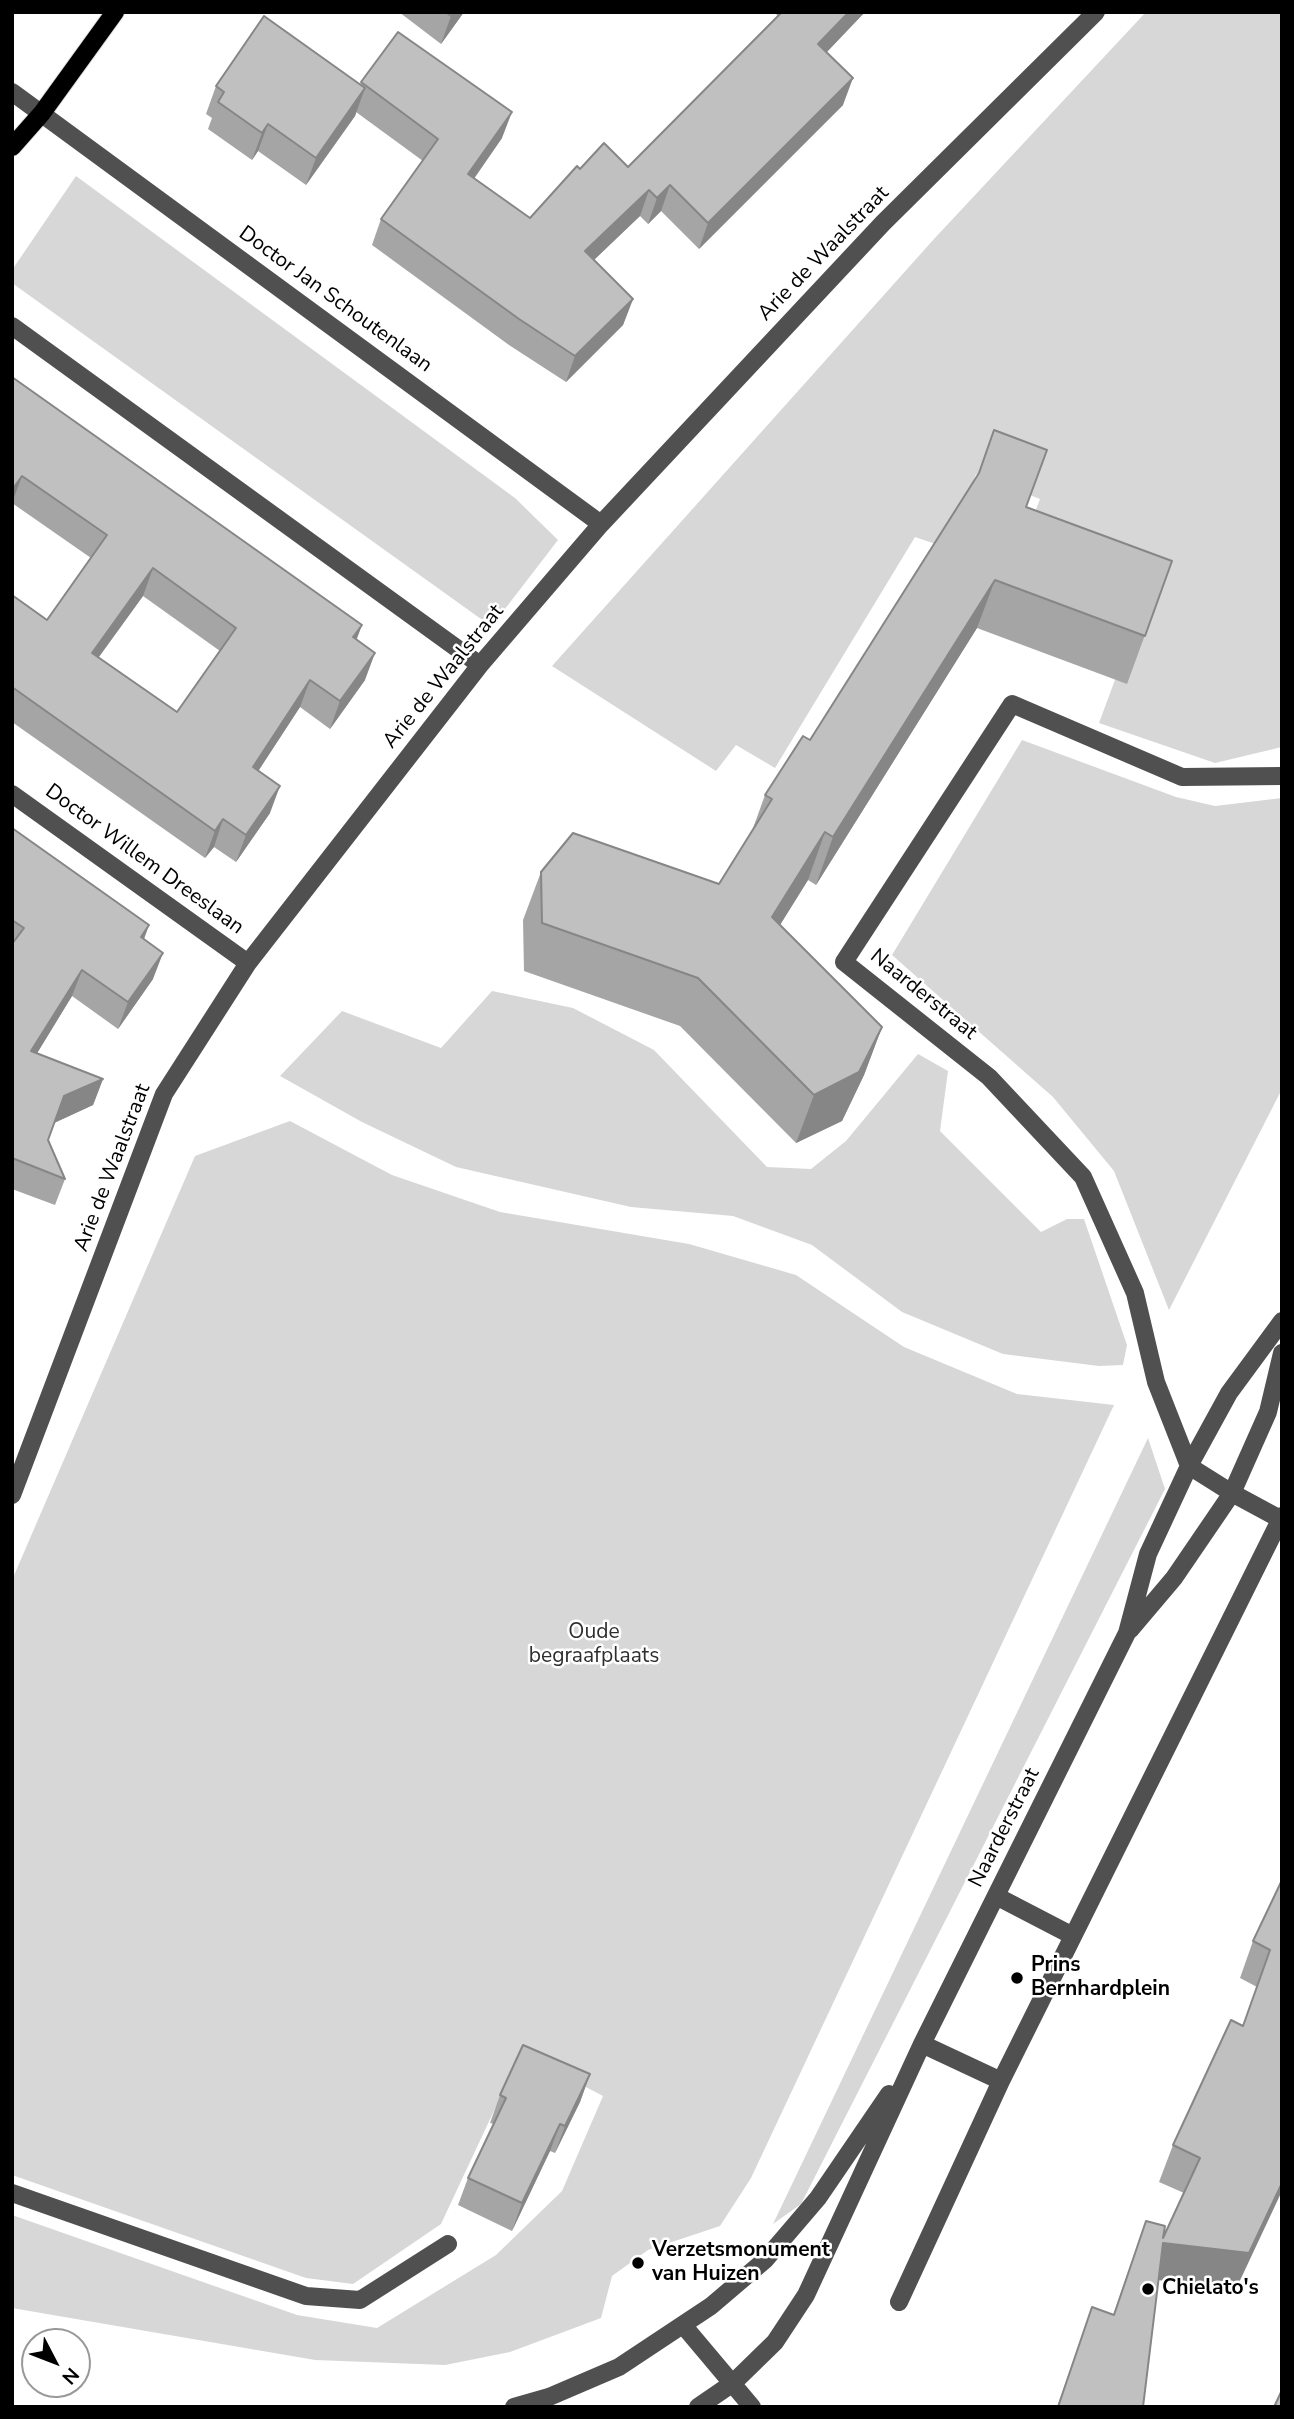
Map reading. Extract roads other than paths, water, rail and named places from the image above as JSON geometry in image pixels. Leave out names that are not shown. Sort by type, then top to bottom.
[{"type":"main road","points":[[12,147],[42,113],[115,12]]},
{"type":"street","name":"Arie de Waalstraat","points":[[12,1495],[164,1094],[248,963],[480,665],[601,524],[883,223],[1096,12]]},
{"type":"street","name":"Doctor Jan Schoutenlaan","points":[[12,92],[601,524]]},
{"type":"street","points":[[12,326],[480,665]]},
{"type":"street","name":"Naarderstraat","points":[[1189,1466],[1156,1382],[1135,1293],[1083,1177],[989,1077],[844,962],[1012,704],[1182,777],[1282,776]]},
{"type":"street","name":"Doctor Willem Dreeslaan","points":[[12,794],[248,963]]},
{"type":"street","name":"Naarderstraat","points":[[698,2407],[733,2383],[775,2342],[806,2295],[922,2044],[1128,1633],[1148,1554],[1189,1466],[1229,1393],[1282,1321]]},
{"type":"street","name":"Naarderstraat","points":[[1128,1633],[1174,1578],[1232,1493],[1268,1412],[1282,1353]]},
{"type":"street","points":[[899,2302],[1001,2081],[1281,1518],[1232,1493],[1189,1466]]},
{"type":"street","points":[[996,1896],[1073,1936]]},
{"type":"street","points":[[922,2044],[1001,2081]]},
{"type":"street","name":"Naarderstraat","points":[[514,2407],[549,2397],[619,2367],[712,2306],[765,2260],[818,2198],[922,2044]]},
{"type":"street","points":[[12,2193],[306,2296],[360,2300],[448,2244]]},
{"type":"street","points":[[683,2325],[752,2407]]},
{"type":"place","name":"Prins Bernhardplein","points":[[1017,1978]]},
{"type":"place","name":"Verzetsmonument van Huizen","points":[[638,2263]]},
{"type":"place","name":"Chielato's","points":[[1148,2289]]},
{"type":"park label","name":"Oude begraafplaats","points":[[594,1645]]}]
